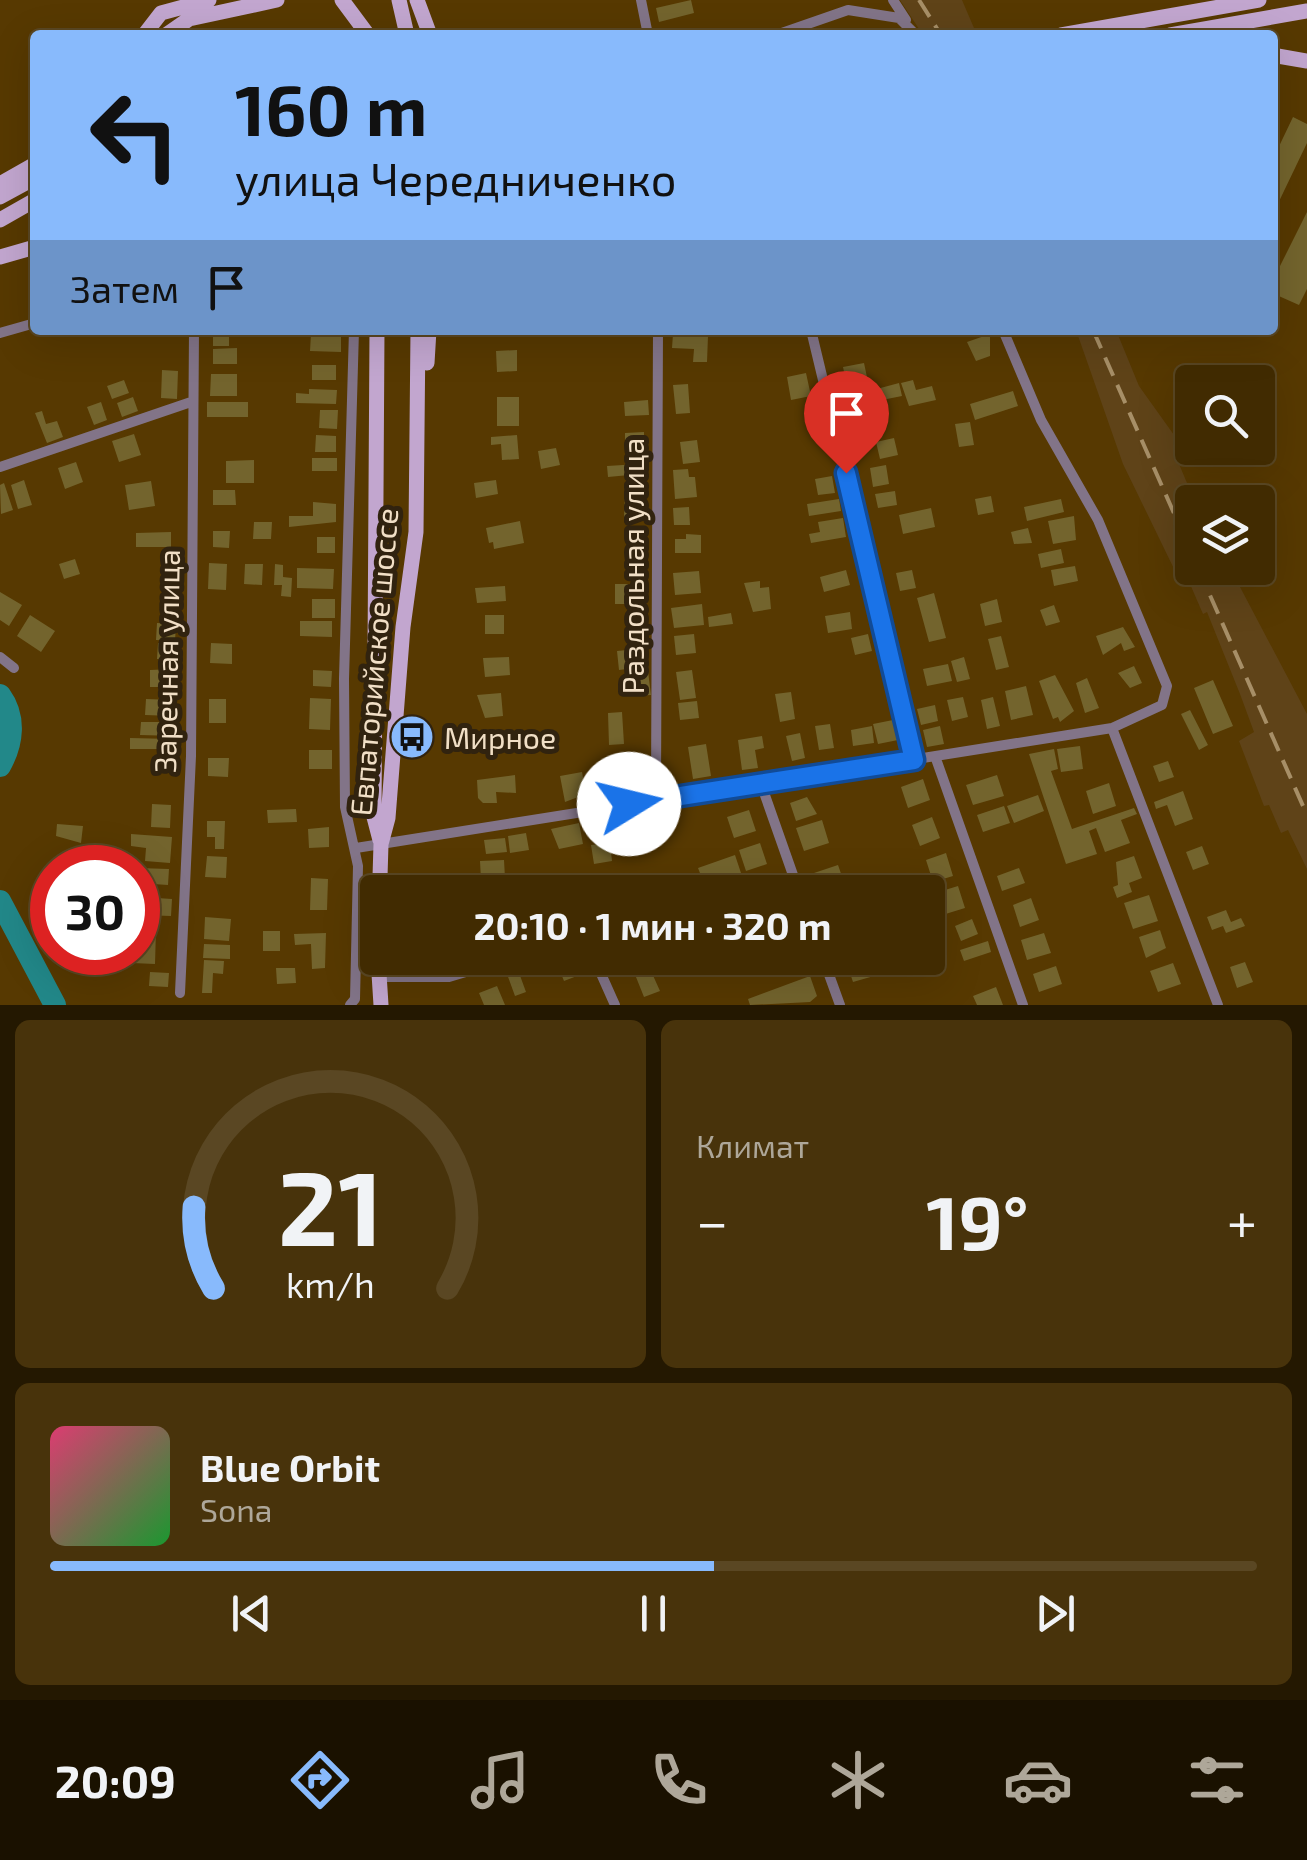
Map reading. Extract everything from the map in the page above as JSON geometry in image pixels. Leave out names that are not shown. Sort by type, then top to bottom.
[{"type":"main road","points":[[148,30],[161,13],[209,0]]},
{"type":"main road","points":[[173,30],[189,19],[277,0]]},
{"type":"main road","points":[[342,0],[364,30]]},
{"type":"main road","points":[[362,0],[367,30]]},
{"type":"main road","points":[[399,0],[406,30]]},
{"type":"main road","points":[[416,0],[428,30]]},
{"type":"main road","points":[[1089,30],[1259,0]]},
{"type":"main road","points":[[1199,30],[1307,11]]},
{"type":"main road","points":[[1278,56],[1307,62]]},
{"type":"main road","points":[[0,184],[30,167]]},
{"type":"main road","points":[[0,197],[30,181]]},
{"type":"main road","points":[[0,220],[30,203]]},
{"type":"main road","points":[[0,258],[30,249]]},
{"type":"main road","name":"Евпаторийское шоссе","points":[[377,335],[374,818],[381,844]]},
{"type":"main road","name":"Евпаторийское шоссе","points":[[381,844],[388,818],[403,627],[416,532],[418,335]]},
{"type":"main road","points":[[416,532],[430,335]]},
{"type":"main road","points":[[380,875],[381,844]]},
{"type":"main road","points":[[379,977],[381,1005]]},
{"type":"street","points":[[641,0],[647,30]]},
{"type":"street","points":[[840,0],[848,10]]},
{"type":"street","points":[[893,0],[913,30]]},
{"type":"street","points":[[790,30],[848,10],[899,18],[912,30]]},
{"type":"street","points":[[0,333],[30,324]]},
{"type":"street","name":"Заречная улица","points":[[180,993],[191,756],[194,335]]},
{"type":"street","points":[[350,1005],[355,999],[356,848],[345,807],[344,680],[354,335]]},
{"type":"street","name":"Раздольная улица","points":[[658,335],[656,790],[664,799]]},
{"type":"street","points":[[812,335],[914,760]]},
{"type":"street","points":[[356,848],[1112,728],[1162,705],[1167,686],[1098,520],[1041,420],[1005,335]]},
{"type":"street","points":[[0,468],[191,402]]},
{"type":"street","points":[[0,657],[14,668]]},
{"type":"street","points":[[1112,728],[1218,1005]]},
{"type":"street","points":[[934,756],[1023,1005]]},
{"type":"street","points":[[760,784],[793,875]]},
{"type":"street","points":[[379,977],[455,975]]},
{"type":"street","points":[[602,975],[616,1005]]},
{"type":"street","points":[[829,975],[840,1005]]},
{"type":"shaded area","points":[[900,0],[962,0],[975,30],[920,30]]},
{"type":"shaded area","points":[[1078,335],[1118,335],[1139,386],[1174,435],[1175,465],[1179,465],[1188,485],[1175,485],[1175,571],[1123,464]]},
{"type":"shaded area","points":[[1190,585],[1239,585],[1307,714],[1307,869],[1288,830],[1281,833],[1269,805],[1264,806],[1239,741],[1254,732],[1207,612],[1203,614]]},
{"type":"building","points":[[691,0],[694,13],[659,22],[656,8]]},
{"type":"building","points":[[1293,117],[1307,124],[1307,143],[1278,203],[1278,148]]},
{"type":"building","points":[[1307,212],[1307,289],[1299,305],[1278,296],[1278,270]]},
{"type":"building","points":[[213,335],[229,335],[229,346],[213,346]]},
{"type":"building","points":[[311,335],[341,335],[341,352],[310,351]]},
{"type":"building","points":[[673,335],[708,336],[707,362],[693,362],[694,349],[672,348]]},
{"type":"building","points":[[990,335],[990,356],[976,361],[967,342]]},
{"type":"building","points":[[237,348],[237,364],[213,364],[213,349]]},
{"type":"building","points":[[517,350],[517,371],[497,372],[496,351]]},
{"type":"building","points":[[864,363],[868,382],[847,386],[843,367]]},
{"type":"building","points":[[312,365],[336,365],[336,380],[312,380]]},
{"type":"building","points":[[162,370],[178,371],[177,399],[161,398]]},
{"type":"building","points":[[806,373],[811,396],[791,400],[787,377]]},
{"type":"building","points":[[211,374],[237,374],[237,396],[210,396]]},
{"type":"building","points":[[124,380],[129,393],[112,399],[107,386]]},
{"type":"building","points":[[913,380],[916,390],[932,386],[936,400],[909,406],[901,383]]},
{"type":"building","points":[[899,383],[902,396],[882,400],[883,408],[865,411],[862,393]]},
{"type":"building","points":[[688,384],[690,413],[676,414],[673,385]]},
{"type":"building","points":[[309,389],[337,390],[336,404],[296,403],[296,393],[309,394]]},
{"type":"building","points":[[1013,391],[1018,406],[975,420],[970,404]]},
{"type":"building","points":[[855,392],[860,417],[848,420],[843,394]]},
{"type":"building","points":[[133,397],[138,411],[122,417],[117,403]]},
{"type":"building","points":[[497,397],[519,397],[519,426],[497,426]]},
{"type":"building","points":[[648,400],[649,415],[625,416],[624,402]]},
{"type":"building","points":[[101,402],[107,420],[94,425],[87,407]]},
{"type":"building","points":[[207,402],[248,402],[248,417],[207,417]]},
{"type":"building","points":[[320,410],[338,410],[337,429],[319,428]]},
{"type":"building","points":[[42,411],[46,424],[57,421],[63,437],[47,443],[35,413]]},
{"type":"building","points":[[880,416],[883,431],[862,435],[859,420]]},
{"type":"building","points":[[970,422],[974,445],[959,447],[955,424]]},
{"type":"building","points":[[644,432],[644,452],[625,452],[625,433]]},
{"type":"building","points":[[134,434],[141,455],[119,462],[112,441]]},
{"type":"building","points":[[316,435],[336,436],[336,452],[315,452]]},
{"type":"building","points":[[517,435],[519,459],[502,460],[501,444],[491,445],[491,437]]},
{"type":"building","points":[[894,438],[898,455],[880,459],[876,442]]},
{"type":"building","points":[[697,440],[700,462],[683,464],[680,442]]},
{"type":"building","points":[[556,448],[560,465],[541,469],[538,451]]},
{"type":"building","points":[[312,458],[337,458],[337,471],[312,471]]},
{"type":"building","points":[[254,460],[254,483],[226,483],[226,461]]},
{"type":"building","points":[[76,462],[83,482],[65,489],[58,468]]},
{"type":"building","points":[[639,464],[640,474],[608,477],[607,466]]},
{"type":"building","points":[[886,465],[889,484],[873,487],[870,468]]},
{"type":"building","points":[[688,469],[689,477],[695,477],[697,497],[675,499],[673,470]]},
{"type":"building","points":[[832,476],[835,493],[818,495],[815,479]]},
{"type":"building","points":[[24,480],[32,505],[18,509],[11,485]]},
{"type":"building","points":[[496,480],[498,494],[476,498],[474,483]]},
{"type":"building","points":[[151,481],[155,506],[129,510],[125,485]]},
{"type":"building","points":[[4,483],[13,510],[1,514],[0,485]]},
{"type":"building","points":[[213,490],[235,490],[236,505],[213,505]]},
{"type":"building","points":[[895,491],[897,505],[878,508],[875,494]]},
{"type":"building","points":[[625,495],[641,496],[640,518],[624,517]]},
{"type":"building","points":[[991,496],[994,512],[978,515],[975,499]]},
{"type":"building","points":[[839,499],[841,511],[809,516],[807,504]]},
{"type":"building","points":[[1061,499],[1064,512],[1027,521],[1024,507]]},
{"type":"building","points":[[313,502],[336,504],[336,522],[289,527],[289,516],[313,516]]},
{"type":"building","points":[[689,507],[690,525],[674,525],[673,508]]},
{"type":"building","points":[[931,508],[935,527],[903,534],[899,515]]},
{"type":"building","points":[[1074,516],[1076,540],[1053,544],[1048,521]]},
{"type":"building","points":[[843,518],[846,537],[811,543],[809,534],[820,532],[818,522]]},
{"type":"building","points":[[520,521],[524,543],[494,549],[486,528]]},
{"type":"building","points":[[254,522],[272,522],[271,539],[253,539]]},
{"type":"building","points":[[1028,528],[1032,543],[1014,544],[1011,532]]},
{"type":"building","points":[[213,531],[230,531],[229,548],[213,547]]},
{"type":"building","points":[[171,532],[171,547],[136,547],[136,533]]},
{"type":"building","points":[[686,534],[701,535],[701,553],[675,553],[675,539],[686,539]]},
{"type":"building","points":[[317,537],[335,537],[335,553],[317,553]]},
{"type":"building","points":[[642,543],[646,560],[629,564],[626,546]]},
{"type":"building","points":[[1061,549],[1064,563],[1041,568],[1038,554]]},
{"type":"building","points":[[75,559],[80,574],[64,579],[59,564]]},
{"type":"building","points":[[209,563],[227,564],[226,590],[208,589]]},
{"type":"building","points":[[245,564],[263,564],[262,585],[244,584]]},
{"type":"building","points":[[275,564],[283,565],[283,577],[292,578],[291,597],[281,596],[282,585],[274,585]]},
{"type":"building","points":[[1075,566],[1078,581],[1054,586],[1051,570]]},
{"type":"building","points":[[297,568],[334,569],[333,589],[297,588]]},
{"type":"building","points":[[846,570],[850,585],[824,592],[820,577]]},
{"type":"building","points":[[912,570],[916,588],[900,591],[896,573]]},
{"type":"building","points":[[699,571],[701,593],[675,595],[673,573]]},
{"type":"building","points":[[760,581],[760,588],[769,587],[771,609],[753,612],[744,583]]},
{"type":"building","points":[[615,584],[628,584],[628,604],[615,604]]},
{"type":"building","points":[[505,586],[506,601],[477,603],[475,588]]},
{"type":"building","points":[[0,592],[22,605],[9,626],[0,620]]},
{"type":"building","points":[[934,593],[946,638],[929,642],[917,598]]},
{"type":"building","points":[[312,599],[335,599],[335,618],[312,618]]},
{"type":"building","points":[[997,599],[1002,622],[985,626],[980,604]]},
{"type":"building","points":[[702,604],[704,625],[674,628],[671,608]]},
{"type":"building","points":[[1054,605],[1060,622],[1046,626],[1040,610]]},
{"type":"building","points":[[850,612],[852,629],[828,633],[825,616]]},
{"type":"building","points":[[731,613],[733,624],[709,627],[708,617]]},
{"type":"building","points":[[30,615],[55,631],[41,652],[17,636]]},
{"type":"building","points":[[485,615],[504,615],[504,634],[485,634]]},
{"type":"building","points":[[300,621],[332,621],[332,637],[300,636]]},
{"type":"building","points":[[157,623],[176,624],[175,641],[156,640]]},
{"type":"building","points":[[1123,627],[1135,647],[1124,651],[1121,643],[1103,655],[1096,636]]},
{"type":"building","points":[[694,634],[696,653],[676,655],[674,636]]},
{"type":"building","points":[[868,634],[872,651],[855,655],[851,638]]},
{"type":"building","points":[[1001,636],[1009,667],[996,670],[988,639]]},
{"type":"building","points":[[158,643],[174,643],[173,660],[157,659]]},
{"type":"building","points":[[211,643],[232,644],[232,664],[210,663]]},
{"type":"building","points":[[646,648],[647,659],[635,661],[635,668],[619,670],[617,651]]},
{"type":"building","points":[[509,657],[510,675],[485,677],[483,658]]},
{"type":"building","points":[[964,657],[970,679],[957,682],[951,661]]},
{"type":"building","points":[[948,664],[952,681],[927,686],[923,669]]},
{"type":"building","points":[[1134,666],[1142,683],[1130,688],[1118,673]]},
{"type":"building","points":[[173,669],[173,687],[150,687],[150,670]]},
{"type":"building","points":[[313,670],[332,671],[331,687],[313,686]]},
{"type":"building","points":[[692,670],[696,698],[680,700],[676,672]]},
{"type":"building","points":[[648,671],[651,695],[634,696],[631,672]]},
{"type":"building","points":[[1055,675],[1074,711],[1060,722],[1058,717],[1053,719],[1039,681]]},
{"type":"building","points":[[1087,678],[1099,708],[1085,713],[1076,683]]},
{"type":"building","points":[[1213,680],[1233,726],[1213,734],[1194,688]]},
{"type":"building","points":[[1026,686],[1033,715],[1011,720],[1005,691]]},
{"type":"building","points":[[791,692],[795,719],[780,722],[775,694]]},
{"type":"building","points":[[501,693],[503,716],[485,718],[477,695]]},
{"type":"building","points":[[963,697],[968,717],[952,721],[947,700]]},
{"type":"building","points":[[993,697],[1000,726],[987,729],[981,700]]},
{"type":"building","points":[[310,698],[331,699],[330,730],[309,729]]},
{"type":"building","points":[[146,699],[173,700],[172,716],[145,715]]},
{"type":"building","points":[[209,699],[226,699],[226,723],[209,723]]},
{"type":"building","points":[[697,701],[699,718],[680,720],[678,703]]},
{"type":"building","points":[[935,705],[938,721],[921,725],[917,709]]},
{"type":"building","points":[[1190,710],[1208,745],[1199,750],[1181,714]]},
{"type":"building","points":[[622,712],[624,744],[609,745],[608,713]]},
{"type":"building","points":[[893,720],[898,740],[878,744],[873,724]]},
{"type":"building","points":[[141,722],[176,722],[176,736],[140,735]]},
{"type":"building","points":[[830,724],[834,748],[819,750],[815,726]]},
{"type":"building","points":[[872,726],[874,743],[853,746],[851,730]]},
{"type":"building","points":[[940,726],[944,744],[927,747],[923,730]]},
{"type":"building","points":[[800,733],[805,758],[792,761],[786,736]]},
{"type":"building","points":[[762,736],[764,748],[755,750],[758,768],[742,770],[738,740]]},
{"type":"building","points":[[130,738],[172,739],[172,749],[130,749]]},
{"type":"building","points":[[706,744],[711,776],[693,779],[688,747]]},
{"type":"building","points":[[1080,746],[1083,769],[1061,772],[1057,749]]},
{"type":"building","points":[[1054,749],[1058,769],[1051,771],[1072,829],[1134,808],[1137,814],[1121,820],[1130,843],[1105,852],[1096,828],[1089,831],[1097,854],[1066,864],[1029,754]]},
{"type":"building","points":[[309,750],[332,750],[332,769],[309,769]]},
{"type":"building","points":[[208,758],[229,758],[228,777],[208,776]]},
{"type":"building","points":[[1168,761],[1174,777],[1159,782],[1153,766]]},
{"type":"building","points":[[634,771],[638,788],[605,794],[602,777]]},
{"type":"building","points":[[582,772],[586,794],[565,802],[560,776]]},
{"type":"building","points":[[515,775],[516,793],[496,792],[497,803],[483,803],[478,798],[477,780]]},
{"type":"building","points":[[997,775],[1004,796],[973,805],[966,785]]},
{"type":"building","points":[[923,779],[930,800],[908,808],[901,787]]},
{"type":"building","points":[[1109,783],[1116,806],[1093,814],[1086,791]]},
{"type":"building","points":[[1183,791],[1193,819],[1175,826],[1167,805],[1156,809],[1154,802]]},
{"type":"building","points":[[1038,795],[1044,811],[1014,823],[1007,806]]},
{"type":"building","points":[[807,797],[817,814],[796,821],[790,803]]},
{"type":"building","points":[[152,804],[171,805],[170,828],[151,827]]},
{"type":"building","points":[[1004,806],[1010,823],[983,832],[977,815]]},
{"type":"building","points":[[296,809],[297,822],[268,823],[267,810]]},
{"type":"building","points":[[749,810],[756,831],[734,838],[727,817]]},
{"type":"building","points":[[932,817],[940,838],[920,846],[912,825]]},
{"type":"building","points":[[822,820],[829,843],[804,851],[796,828]]},
{"type":"building","points":[[207,821],[225,821],[224,849],[215,849],[215,837],[207,837]]},
{"type":"building","points":[[579,823],[583,844],[559,849],[551,829]]},
{"type":"building","points":[[57,824],[83,826],[81,843],[56,836]]},
{"type":"building","points":[[329,827],[329,847],[309,848],[308,829]]},
{"type":"building","points":[[655,830],[657,847],[625,851],[623,834]]},
{"type":"building","points":[[526,833],[529,850],[510,853],[508,836]]},
{"type":"building","points":[[131,834],[172,837],[170,863],[160,862],[160,845],[131,845]]},
{"type":"building","points":[[505,838],[507,852],[486,854],[484,840]]},
{"type":"building","points":[[610,843],[612,861],[594,864],[591,845]]},
{"type":"building","points":[[760,843],[767,864],[746,871],[739,850]]},
{"type":"building","points":[[1202,846],[1209,864],[1193,870],[1186,852]]},
{"type":"building","points":[[946,853],[953,876],[931,875],[926,860]]},
{"type":"building","points":[[735,855],[741,873],[701,875],[698,868]]},
{"type":"building","points":[[207,856],[227,857],[226,878],[205,877]]},
{"type":"building","points":[[1134,856],[1142,878],[1129,883],[1132,892],[1117,898],[1113,887],[1118,885],[1116,862]]},
{"type":"building","points":[[504,860],[505,875],[481,875],[480,861]]},
{"type":"building","points":[[838,865],[842,875],[815,875]]},
{"type":"building","points":[[1019,868],[1025,883],[1002,891],[997,876]]},
{"type":"building","points":[[160,869],[169,869],[168,885],[160,884]]},
{"type":"building","points":[[311,878],[328,879],[327,910],[310,910]]},
{"type":"building","points":[[958,886],[965,908],[945,914],[945,890]]},
{"type":"building","points":[[1149,895],[1158,921],[1133,929],[1124,903]]},
{"type":"building","points":[[160,898],[172,899],[171,916],[160,916]]},
{"type":"building","points":[[1031,898],[1039,920],[1020,927],[1013,905]]},
{"type":"building","points":[[1226,910],[1231,922],[1241,918],[1245,926],[1226,933],[1223,926],[1212,930],[1207,917]]},
{"type":"building","points":[[205,917],[231,919],[229,941],[204,939]]},
{"type":"building","points":[[972,919],[978,934],[961,941],[955,926]]},
{"type":"building","points":[[1160,930],[1166,948],[1146,958],[1139,937]]},
{"type":"building","points":[[263,931],[280,931],[280,951],[263,951]]},
{"type":"building","points":[[326,933],[325,968],[312,969],[311,944],[295,945],[294,934]]},
{"type":"building","points":[[1044,933],[1051,953],[1027,960],[1021,940]]},
{"type":"building","points":[[988,941],[991,952],[964,961],[960,950]]},
{"type":"building","points":[[204,944],[230,945],[230,959],[203,958]]},
{"type":"building","points":[[204,960],[224,961],[223,974],[213,973],[212,993],[202,993]]},
{"type":"building","points":[[1245,962],[1253,982],[1237,988],[1230,967]]},
{"type":"building","points":[[1173,963],[1181,984],[1158,992],[1150,971]]},
{"type":"building","points":[[1056,966],[1062,984],[1039,992],[1033,974]]},
{"type":"building","points":[[276,968],[295,968],[296,983],[277,984]]},
{"type":"building","points":[[169,973],[168,987],[149,986],[150,975]]},
{"type":"building","points":[[507,975],[520,975],[526,992],[515,996]]},
{"type":"building","points":[[653,975],[660,991],[644,997],[636,977]]},
{"type":"building","points":[[851,975],[874,976],[853,982]]},
{"type":"building","points":[[810,976],[817,996],[810,1002],[750,1005],[748,999]]},
{"type":"building","points":[[497,986],[505,1005],[484,1005],[479,993]]},
{"type":"building","points":[[996,987],[1003,1005],[977,1005],[973,996]]},
{"type":"waterway","points":[[0,695],[9,712],[11,730],[0,766]]},
{"type":"waterway","points":[[0,901],[55,1005]]},
{"type":"railway","points":[[919,0],[938,30]]},
{"type":"railway","points":[[1095,335],[1175,516]]},
{"type":"railway","points":[[1206,585],[1307,815]]},
{"type":"place","name":"Мирное","points":[[412,737]]},
{"type":"route","points":[[629,804],[914,760],[846,473]]}]
